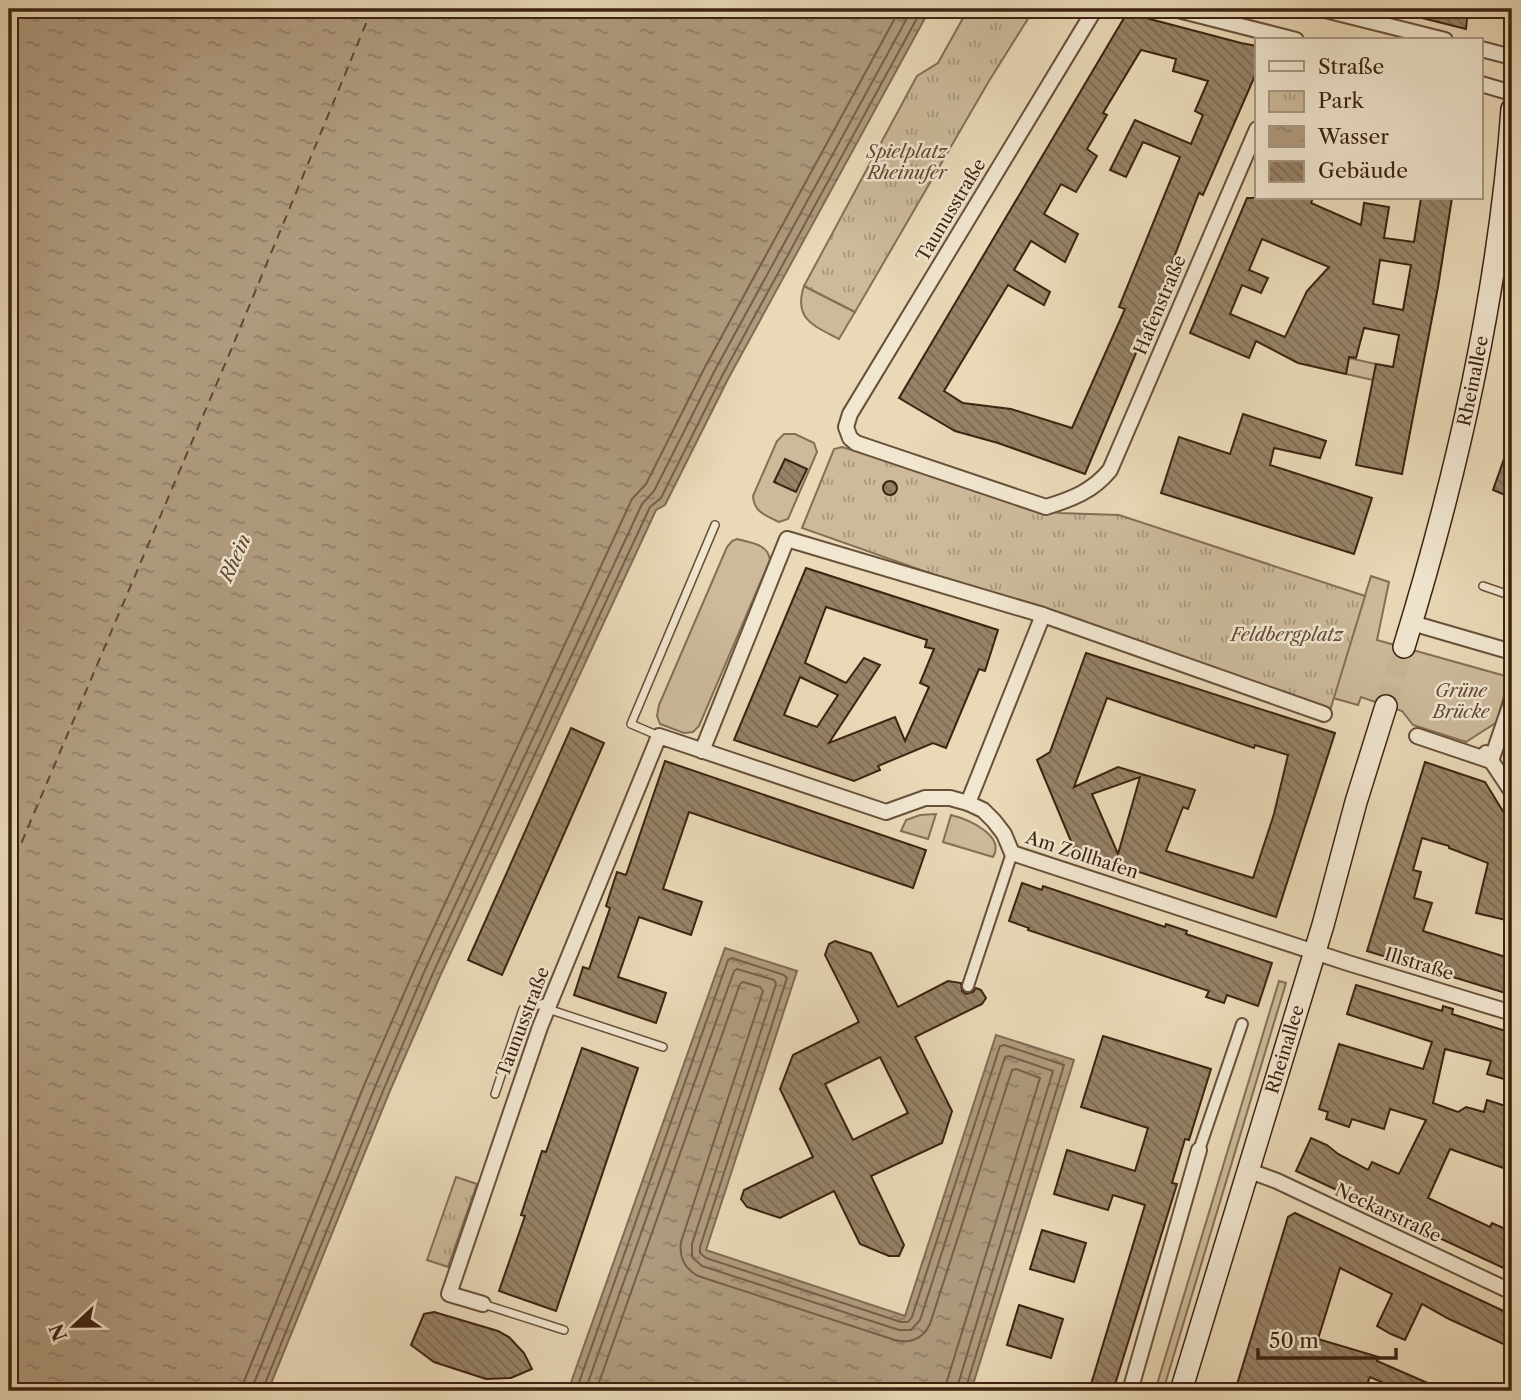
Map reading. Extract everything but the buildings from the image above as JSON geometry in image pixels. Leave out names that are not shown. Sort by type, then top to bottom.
[{"type":"main road","name":"Rheinallee","points":[[1404,647],[1446,503],[1490,299],[1509,155],[1512,109]]},
{"type":"main road","name":"Rheinallee","points":[[1181,1391],[1315,951],[1386,706]]},
{"type":"street","name":"Taunusstraße","points":[[1088,490],[1046,507],[856,443],[846,427],[850,414],[1095,9]]},
{"type":"street","points":[[1174,9],[1287,38]]},
{"type":"street","points":[[1321,9],[1437,38]]},
{"type":"street","points":[[1482,49],[1512,57]]},
{"type":"street","points":[[1482,84],[1512,93]]},
{"type":"street","name":"Hafenstraße","points":[[1088,490],[1098,484],[1110,470],[1255,134]]},
{"type":"street","points":[[702,751],[787,539],[1043,615],[1324,713]]},
{"type":"street","points":[[968,803],[1043,615]]},
{"type":"street","points":[[1412,623],[1511,650]]},
{"type":"street","points":[[1487,755],[1512,700]]},
{"type":"street","name":"Taunusstraße","points":[[483,1304],[449,1294],[548,1005],[659,736]]},
{"type":"street","name":"Am Zollhafen","points":[[659,736],[886,812],[925,798],[950,798],[968,803],[983,810],[994,821],[1004,834],[1012,853],[1315,951]]},
{"type":"street","points":[[1418,736],[1487,755],[1512,792]]},
{"type":"street","points":[[968,986],[1012,853]]},
{"type":"street","name":"Illstraße","points":[[1315,951],[1512,1013]]},
{"type":"street","points":[[1130,1391],[1199,1150],[1241,1024]]},
{"type":"street","name":"Neckarstraße","points":[[1248,1170],[1277,1181],[1512,1292]]},
{"type":"lane","points":[[659,736],[631,724],[715,525]]},
{"type":"lane","points":[[1483,586],[1512,596]]},
{"type":"lane","points":[[495,1094],[523,1009],[548,1005],[663,1048]]},
{"type":"lane","points":[[483,1304],[564,1330]]},
{"type":"green space","name":"Spielplatz Rheinufer","points":[[968,9],[1034,9],[989,81],[855,312],[804,286],[917,76],[938,63]]},
{"type":"green space","points":[[804,286],[855,312],[839,339],[814,325],[804,314],[801,297]]},
{"type":"green space","points":[[1349,358],[1376,364],[1373,380],[1346,374]]},
{"type":"green space","points":[[784,434],[795,434],[814,443],[817,452],[788,519],[779,522],[758,509],[753,496],[777,441]]},
{"type":"green space","name":"Feldbergplatz","points":[[842,447],[1059,513],[1119,515],[1365,596],[1329,714],[802,528],[834,449]]},
{"type":"green space","points":[[737,539],[762,547],[770,560],[699,726],[693,732],[684,733],[660,724],[657,716],[659,705],[727,547]]},
{"type":"green space","name":"Grüne Brücke","points":[[1371,576],[1389,582],[1377,640],[1509,677],[1497,722],[1466,742],[1413,725],[1402,711],[1361,697],[1358,705],[1333,698]]},
{"type":"green space","points":[[936,814],[928,839],[901,831],[906,820],[920,815]]},
{"type":"green space","points":[[951,815],[975,824],[990,835],[996,849],[993,857],[943,842]]},
{"type":"green space","points":[[1279,981],[1286,983],[1163,1391],[1155,1391]]},
{"type":"green space","points":[[456,1177],[477,1184],[448,1267],[427,1260]]},
{"type":"water","name":"Rhein","points":[[9,9],[930,9],[728,379],[665,505],[656,510],[440,976],[389,1093],[268,1391],[9,1391]]},
{"type":"water","points":[[725,948],[797,971],[706,1250],[905,1316],[996,1035],[1074,1060],[971,1391],[568,1391]]},
{"type":"ferry route","points":[[9,872],[231,350],[372,9]]},
{"type":"tunnel","points":[[1386,706],[1404,647]]}]
